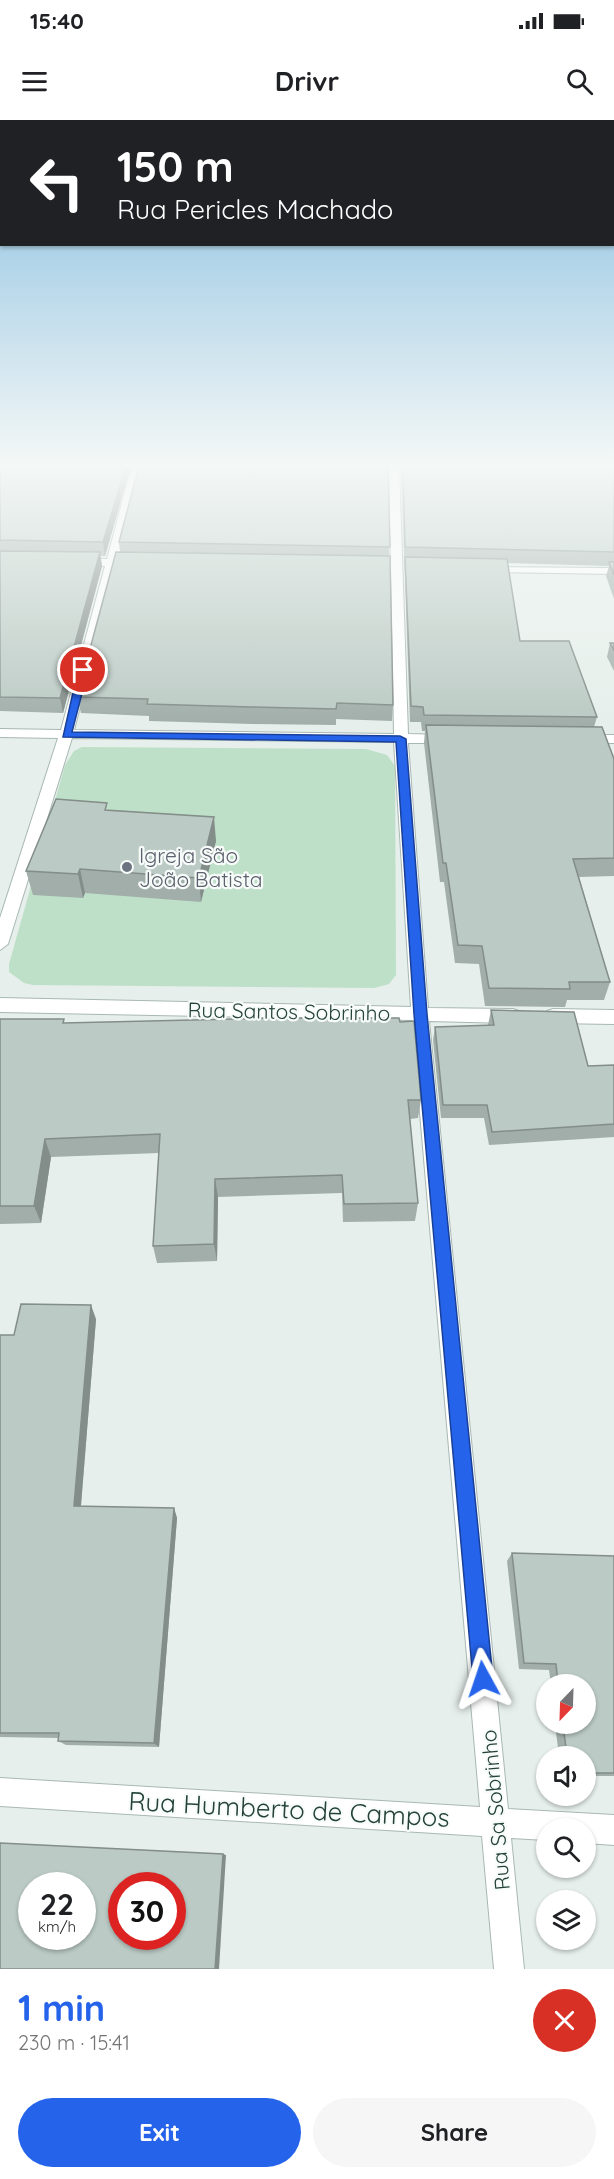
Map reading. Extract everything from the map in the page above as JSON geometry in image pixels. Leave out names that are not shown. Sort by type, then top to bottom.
[{"type":"street","points":[[0,944],[66,735],[114,552]]},
{"type":"street","name":"Rua Sa Sobrinho","points":[[397,552],[400,739],[420,1014],[509,1969]]},
{"type":"street","points":[[67,561],[147,563]]},
{"type":"street","points":[[466,568],[614,571]]},
{"type":"street","points":[[0,733],[460,739]]},
{"type":"street","points":[[567,739],[614,739]]},
{"type":"street","name":"Rua Santos Sobrinho","points":[[0,1005],[614,1017]]},
{"type":"street","name":"Rua Humberto de Campos","points":[[0,1792],[614,1830]]},
{"type":"green space","points":[[82,747],[366,749],[387,755],[395,766],[396,975],[389,984],[374,988],[33,985],[24,983],[9,972],[9,964],[65,765],[74,751]]},
{"type":"building","points":[[0,552],[100,552],[60,698],[0,697]]},
{"type":"building","points":[[116,552],[390,556],[393,705],[337,703],[336,709],[251,707],[147,704],[148,699],[77,697]]},
{"type":"building","points":[[405,557],[507,559],[520,641],[569,641],[597,717],[424,715],[423,707],[411,706]]},
{"type":"building","points":[[609,562],[614,562],[614,575]]},
{"type":"building","points":[[426,725],[602,727],[614,759],[614,858],[573,859],[610,982],[569,982],[570,989],[489,988],[482,946],[458,945],[446,863],[443,863]]},
{"type":"building","points":[[56,799],[107,803],[105,810],[214,817],[199,878],[80,869],[78,874],[26,871]]},
{"type":"building","points":[[491,1010],[574,1012],[588,1066],[614,1065],[614,1124],[492,1132],[487,1105],[443,1105],[435,1027],[494,1025]]},
{"type":"building","points":[[274,1018],[399,1018],[400,1022],[414,1021],[421,1100],[408,1100],[418,1203],[344,1204],[342,1175],[215,1179],[214,1244],[153,1246],[160,1134],[45,1139],[34,1206],[0,1206],[0,1019],[64,1019],[63,1023]]},
{"type":"building","points":[[21,1304],[91,1305],[74,1506],[174,1508],[154,1743],[58,1741],[59,1733],[0,1733],[0,1335],[14,1335]]},
{"type":"building","points":[[512,1553],[614,1556],[614,1773],[596,1773],[596,1746],[566,1746],[564,1734],[596,1734],[596,1674],[557,1674],[556,1664],[524,1663]]},
{"type":"building","points":[[0,1843],[223,1854],[215,1969],[0,1969]]},
{"type":"place","name":"Igreja São João Batista","points":[[127,867]]},
{"type":"route","points":[[83,670],[66,735],[400,739],[420,1014],[483,1679]]}]
